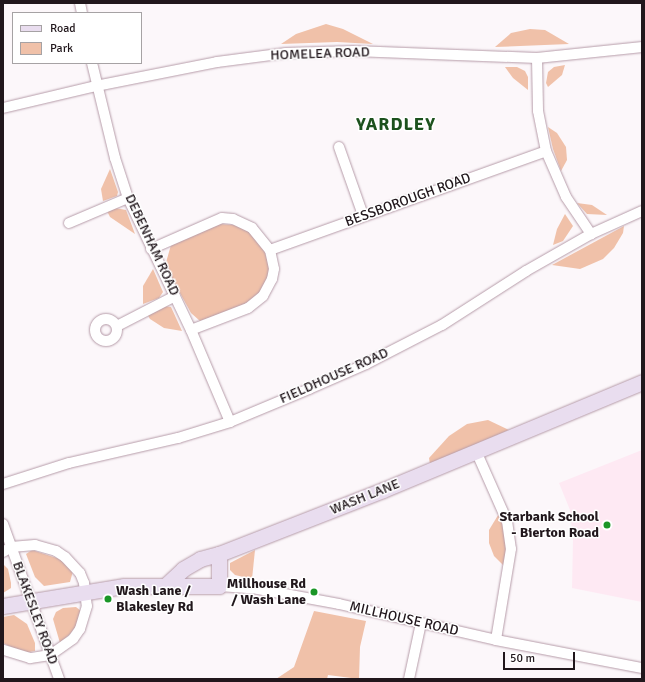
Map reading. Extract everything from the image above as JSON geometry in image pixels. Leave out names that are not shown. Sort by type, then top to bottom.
[{"type":"street","name":"HOMELEA ROAD","points":[[3,108],[96,86],[217,62],[286,53],[354,51],[537,58],[642,47]]},
{"type":"street","points":[[537,58],[538,111],[546,151],[566,198],[591,234]]},
{"type":"street","name":"DEBENHAM ROAD","points":[[92,64],[96,86],[115,158],[128,198],[151,249],[191,330],[230,422]]},
{"type":"street","points":[[339,147],[363,215]]},
{"type":"street","name":"BESSBOROUGH ROAD","points":[[270,250],[363,215],[546,151]]},
{"type":"street","points":[[69,223],[128,198]]},
{"type":"street","name":"FIELDHOUSE ROAD","points":[[3,484],[69,463],[178,438],[230,422],[366,364],[435,328],[591,234],[642,211]]},
{"type":"street","points":[[151,249],[222,218],[233,219],[252,228],[270,250],[274,269],[272,279],[263,296],[248,308],[191,330]]},
{"type":"street","points":[[116,326],[175,296]]},
{"type":"street","name":"WASH LANE","points":[[165,586],[194,562],[219,554],[476,451],[642,382]]},
{"type":"street","points":[[476,451],[507,521],[511,549],[496,640]]},
{"type":"street","name":"BLAKESLEY ROAD","points":[[3,524],[7,550],[32,602],[59,679]]},
{"type":"street","points":[[3,650],[30,658],[50,655],[63,647],[80,629],[87,606],[87,594],[80,573],[65,557],[56,551],[35,545],[7,550]]},
{"type":"street","points":[[219,554],[219,586]]},
{"type":"street","points":[[3,606],[87,594],[124,586],[165,586]]},
{"type":"street","name":"MILLHOUSE ROAD","points":[[165,586],[219,586],[258,589],[496,640],[642,668]]},
{"type":"street","points":[[409,679],[421,623]]},
{"type":"shaded area","name":"Starbank School - Bierton Road","points":[[642,450],[642,602],[572,588],[573,540],[570,510],[559,483]]},
{"type":"green space","points":[[326,24],[343,29],[373,44],[337,42],[281,44],[296,34]]},
{"type":"green space","points":[[530,29],[545,30],[569,44],[495,47],[511,33]]},
{"type":"green space","points":[[565,65],[562,75],[548,87],[546,83],[548,72],[554,67]]},
{"type":"green space","points":[[505,67],[517,67],[525,71],[528,77],[528,90],[513,78]]},
{"type":"green space","points":[[548,127],[557,133],[566,147],[567,160],[561,171],[553,149]]},
{"type":"green space","points":[[110,169],[118,192],[117,196],[103,201],[101,189]]},
{"type":"green space","points":[[577,203],[592,205],[607,215],[587,214]]},
{"type":"green space","points":[[115,208],[126,210],[135,234],[110,217],[107,211]]},
{"type":"green space","points":[[565,214],[573,226],[563,241],[553,245],[557,229]]},
{"type":"green space","points":[[219,224],[235,225],[252,232],[262,243],[270,269],[267,283],[255,298],[244,305],[200,321],[191,313],[165,266],[171,245]]},
{"type":"green space","points":[[624,226],[623,233],[614,248],[603,259],[580,269],[552,265]]},
{"type":"green space","points":[[153,269],[163,292],[159,298],[143,304],[143,286]]},
{"type":"green space","points":[[164,306],[171,307],[182,331],[164,328],[150,319],[147,314]]},
{"type":"green space","points":[[488,420],[509,430],[430,464],[429,458],[449,436],[467,424]]},
{"type":"green space","points":[[500,512],[509,550],[506,568],[494,556],[489,543],[489,530]]},
{"type":"green space","points":[[32,550],[63,560],[73,571],[70,582],[44,586],[35,577],[26,554]]},
{"type":"green space","points":[[255,550],[252,579],[235,575],[230,570],[230,563]]},
{"type":"green space","points":[[3,564],[8,569],[11,588],[3,593]]},
{"type":"green space","points":[[76,607],[81,611],[81,619],[71,633],[60,643],[53,619],[56,612],[63,608]]},
{"type":"green space","points":[[314,611],[366,621],[360,647],[359,679],[328,675],[327,679],[276,679],[294,667]]},
{"type":"green space","points":[[14,615],[27,624],[35,643],[35,651],[23,653],[3,643],[3,617]]},
{"type":"place","name":"Starbank School - Bierton Road","points":[[607,525]]},
{"type":"place","name":"Millhouse Rd / Wash Lane","points":[[314,592]]},
{"type":"place","name":"Wash Lane / Blakesley Rd","points":[[108,599]]},
{"type":"district","name":"YARDLEY","points":[[396,124]]}]
